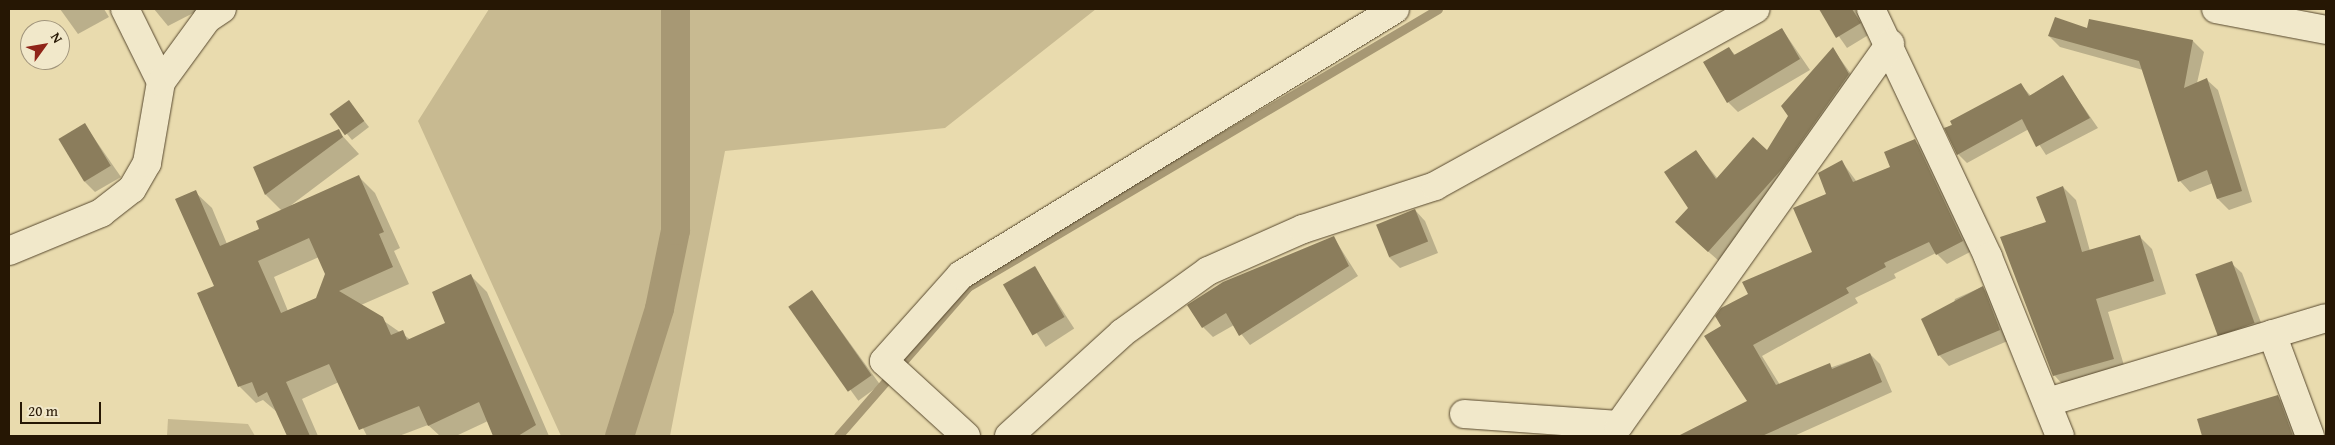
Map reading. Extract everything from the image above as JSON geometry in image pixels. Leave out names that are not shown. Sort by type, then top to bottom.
[{"type":"street","points":[[125,9],[161,82]]},
{"type":"street","points":[[9,252],[101,213],[132,189],[147,163],[161,82],[207,19],[222,9]]},
{"type":"street","points":[[966,436],[884,361],[962,275],[1395,9]]},
{"type":"street","points":[[1009,436],[1122,333],[1208,271],[1303,229],[1435,186],[1755,9]]},
{"type":"street","points":[[1871,9],[1890,44],[1988,257],[2048,402],[2060,436]]},
{"type":"street","points":[[2216,9],[2326,30]]},
{"type":"street","points":[[1464,414],[1619,425],[1890,44]]},
{"type":"street","points":[[2048,402],[2326,318]]},
{"type":"street","points":[[2272,334],[2310,436]]},
{"type":"shaded area","points":[[489,9],[1096,9],[945,128],[725,151],[670,436],[561,436],[418,121]]},
{"type":"shaded area","points":[[168,419],[248,424],[255,436],[167,436]]},
{"type":"building","points":[[1819,9],[1852,9],[1861,23],[1836,38]]},
{"type":"building","points":[[2055,17],[2087,28],[2089,19],[2193,40],[2184,88],[2207,78],[2242,191],[2217,199],[2207,170],[2178,182],[2139,61],[2048,36]]},
{"type":"building","points":[[1782,28],[1800,59],[1727,103],[1703,62],[1729,47],[1734,55]]},
{"type":"building","points":[[1833,47],[1849,74],[1782,169],[1708,252],[1675,222],[1688,208],[1664,172],[1696,150],[1716,179],[1753,137],[1767,150],[1788,116],[1781,106]]},
{"type":"building","points":[[2063,75],[2090,118],[2036,147],[2022,119],[1957,155],[1944,128],[1952,125],[1950,121],[2021,83],[2029,96]]},
{"type":"building","points":[[349,100],[364,121],[345,135],[330,114]]},
{"type":"building","points":[[85,123],[111,166],[84,182],[58,139]]},
{"type":"building","points":[[339,129],[343,137],[265,195],[253,167]]},
{"type":"building","points":[[1915,139],[1963,241],[1936,255],[1929,242],[1884,263],[1886,267],[1846,288],[1849,293],[1753,345],[1776,385],[1830,363],[1832,369],[1870,353],[1882,382],[1762,436],[1678,436],[1747,401],[1704,336],[1721,326],[1715,316],[1721,308],[1748,294],[1742,282],[1812,252],[1793,208],[1826,194],[1818,173],[1842,160],[1853,182],[1890,167],[1884,152]]},
{"type":"building","points":[[359,175],[384,232],[379,234],[393,267],[339,291],[383,317],[391,335],[403,330],[407,340],[445,323],[432,292],[471,274],[536,425],[518,436],[493,436],[479,402],[428,426],[419,406],[359,430],[329,364],[286,382],[310,436],[287,436],[267,392],[258,397],[252,382],[238,387],[197,293],[214,286],[175,199],[196,190],[220,246],[259,229],[256,221]],"holes":[[[309,238],[325,274],[316,298],[281,313],[258,261]]]},
{"type":"building","points":[[2063,186],[2082,252],[2140,235],[2154,281],[2096,299],[2114,359],[2053,376],[2000,237],[2046,222],[2036,197]]},
{"type":"building","points":[[1415,209],[1428,241],[1389,257],[1376,225]]},
{"type":"building","points":[[1334,236],[1349,266],[1239,336],[1226,313],[1202,328],[1187,305],[1223,282]]},
{"type":"building","points":[[2232,261],[2255,323],[2218,336],[2195,274]]},
{"type":"building","points":[[1035,266],[1064,317],[1032,336],[1003,285]]},
{"type":"building","points":[[1983,286],[2000,330],[1938,356],[1921,319]]},
{"type":"building","points":[[812,290],[872,375],[848,392],[788,307]]},
{"type":"building","points":[[2278,395],[2293,436],[2202,436],[2197,419]]},
{"type":"waterway","points":[[619,436],[659,308],[675,230],[675,9]]},
{"type":"waterway","points":[[838,436],[968,287],[1438,9]]}]
